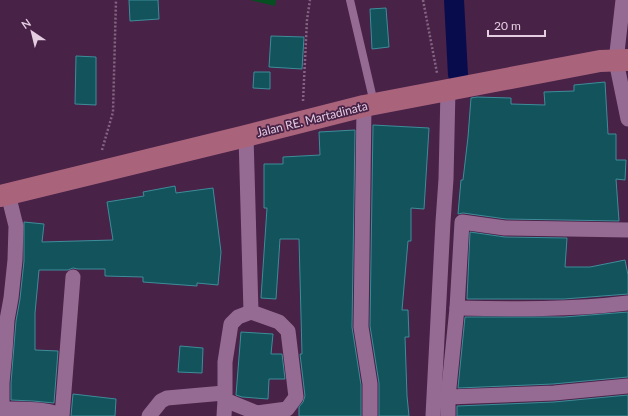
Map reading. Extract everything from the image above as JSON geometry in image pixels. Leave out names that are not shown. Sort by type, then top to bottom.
[{"type":"main road","name":"Jalan RE. Martadinata","points":[[4,195],[369,105],[600,61],[622,61]]},
{"type":"street","points":[[623,0],[622,61],[628,119]]},
{"type":"street","points":[[433,416],[446,179],[444,90]]},
{"type":"street","points":[[369,105],[361,327],[370,384],[370,416]]},
{"type":"street","points":[[246,136],[251,312]]},
{"type":"street","points":[[4,195],[16,226],[15,260],[7,320],[1,409],[50,412],[62,416],[73,277]]},
{"type":"street","points":[[448,416],[448,397],[457,308],[462,222],[505,228],[628,230]]},
{"type":"street","points":[[457,308],[593,308],[628,303]]},
{"type":"street","points":[[149,416],[161,402],[168,398],[224,397],[256,415],[287,413],[296,397],[288,331],[279,322],[251,312],[238,317],[232,324],[225,362],[224,397],[224,416]]},
{"type":"street","points":[[448,397],[554,393],[628,386]]},
{"type":"lane","points":[[350,0],[369,105]]},
{"type":"path","points":[[96,172],[113,112],[116,0]]},
{"type":"path","points":[[302,121],[307,20],[310,0]]},
{"type":"path","points":[[423,0],[444,90]]},
{"type":"green space","points":[[250,0],[276,0],[275,6]]},
{"type":"building","points":[[129,0],[158,0],[159,19],[130,21]]},
{"type":"building","points":[[386,8],[389,47],[372,49],[370,9]]},
{"type":"building","points":[[271,36],[304,37],[302,69],[269,67]]},
{"type":"building","points":[[76,56],[96,57],[96,105],[75,104]]},
{"type":"building","points":[[254,72],[270,72],[270,89],[253,88]]},
{"type":"building","points":[[605,82],[608,134],[616,134],[616,160],[626,160],[625,180],[616,179],[619,221],[506,219],[463,213],[458,214],[461,180],[463,180],[468,137],[471,98],[511,98],[511,104],[545,105],[544,92],[574,91],[574,85]]},
{"type":"building","points":[[373,125],[429,128],[424,209],[411,208],[411,241],[408,241],[402,310],[408,310],[409,337],[405,337],[409,416],[379,416],[379,383],[370,326]]},
{"type":"building","points":[[355,130],[352,327],[361,385],[361,416],[299,416],[299,407],[305,396],[300,354],[302,354],[299,239],[280,239],[276,299],[261,298],[267,208],[264,208],[264,164],[283,164],[283,157],[320,155],[319,132]]},
{"type":"building","points":[[175,186],[176,193],[213,188],[221,252],[218,285],[197,283],[197,286],[143,282],[143,277],[105,276],[105,269],[73,268],[68,270],[39,270],[35,313],[35,350],[58,351],[54,403],[11,400],[16,321],[24,261],[24,222],[44,224],[42,242],[113,240],[107,202],[144,196],[143,192]]},
{"type":"building","points":[[470,232],[505,237],[567,238],[565,267],[590,267],[625,260],[628,275],[628,294],[564,299],[467,299]]},
{"type":"building","points":[[628,312],[628,377],[553,384],[458,388],[465,317],[564,317]]},
{"type":"building","points":[[241,332],[273,334],[271,354],[282,354],[285,379],[269,379],[268,399],[242,397],[236,395]]},
{"type":"building","points":[[180,346],[203,348],[202,373],[178,372]]},
{"type":"building","points":[[73,394],[116,399],[115,416],[71,416]]},
{"type":"building","points":[[628,395],[628,416],[457,416],[457,406],[554,402]]},
{"type":"waterway","points":[[454,0],[458,75]]}]
